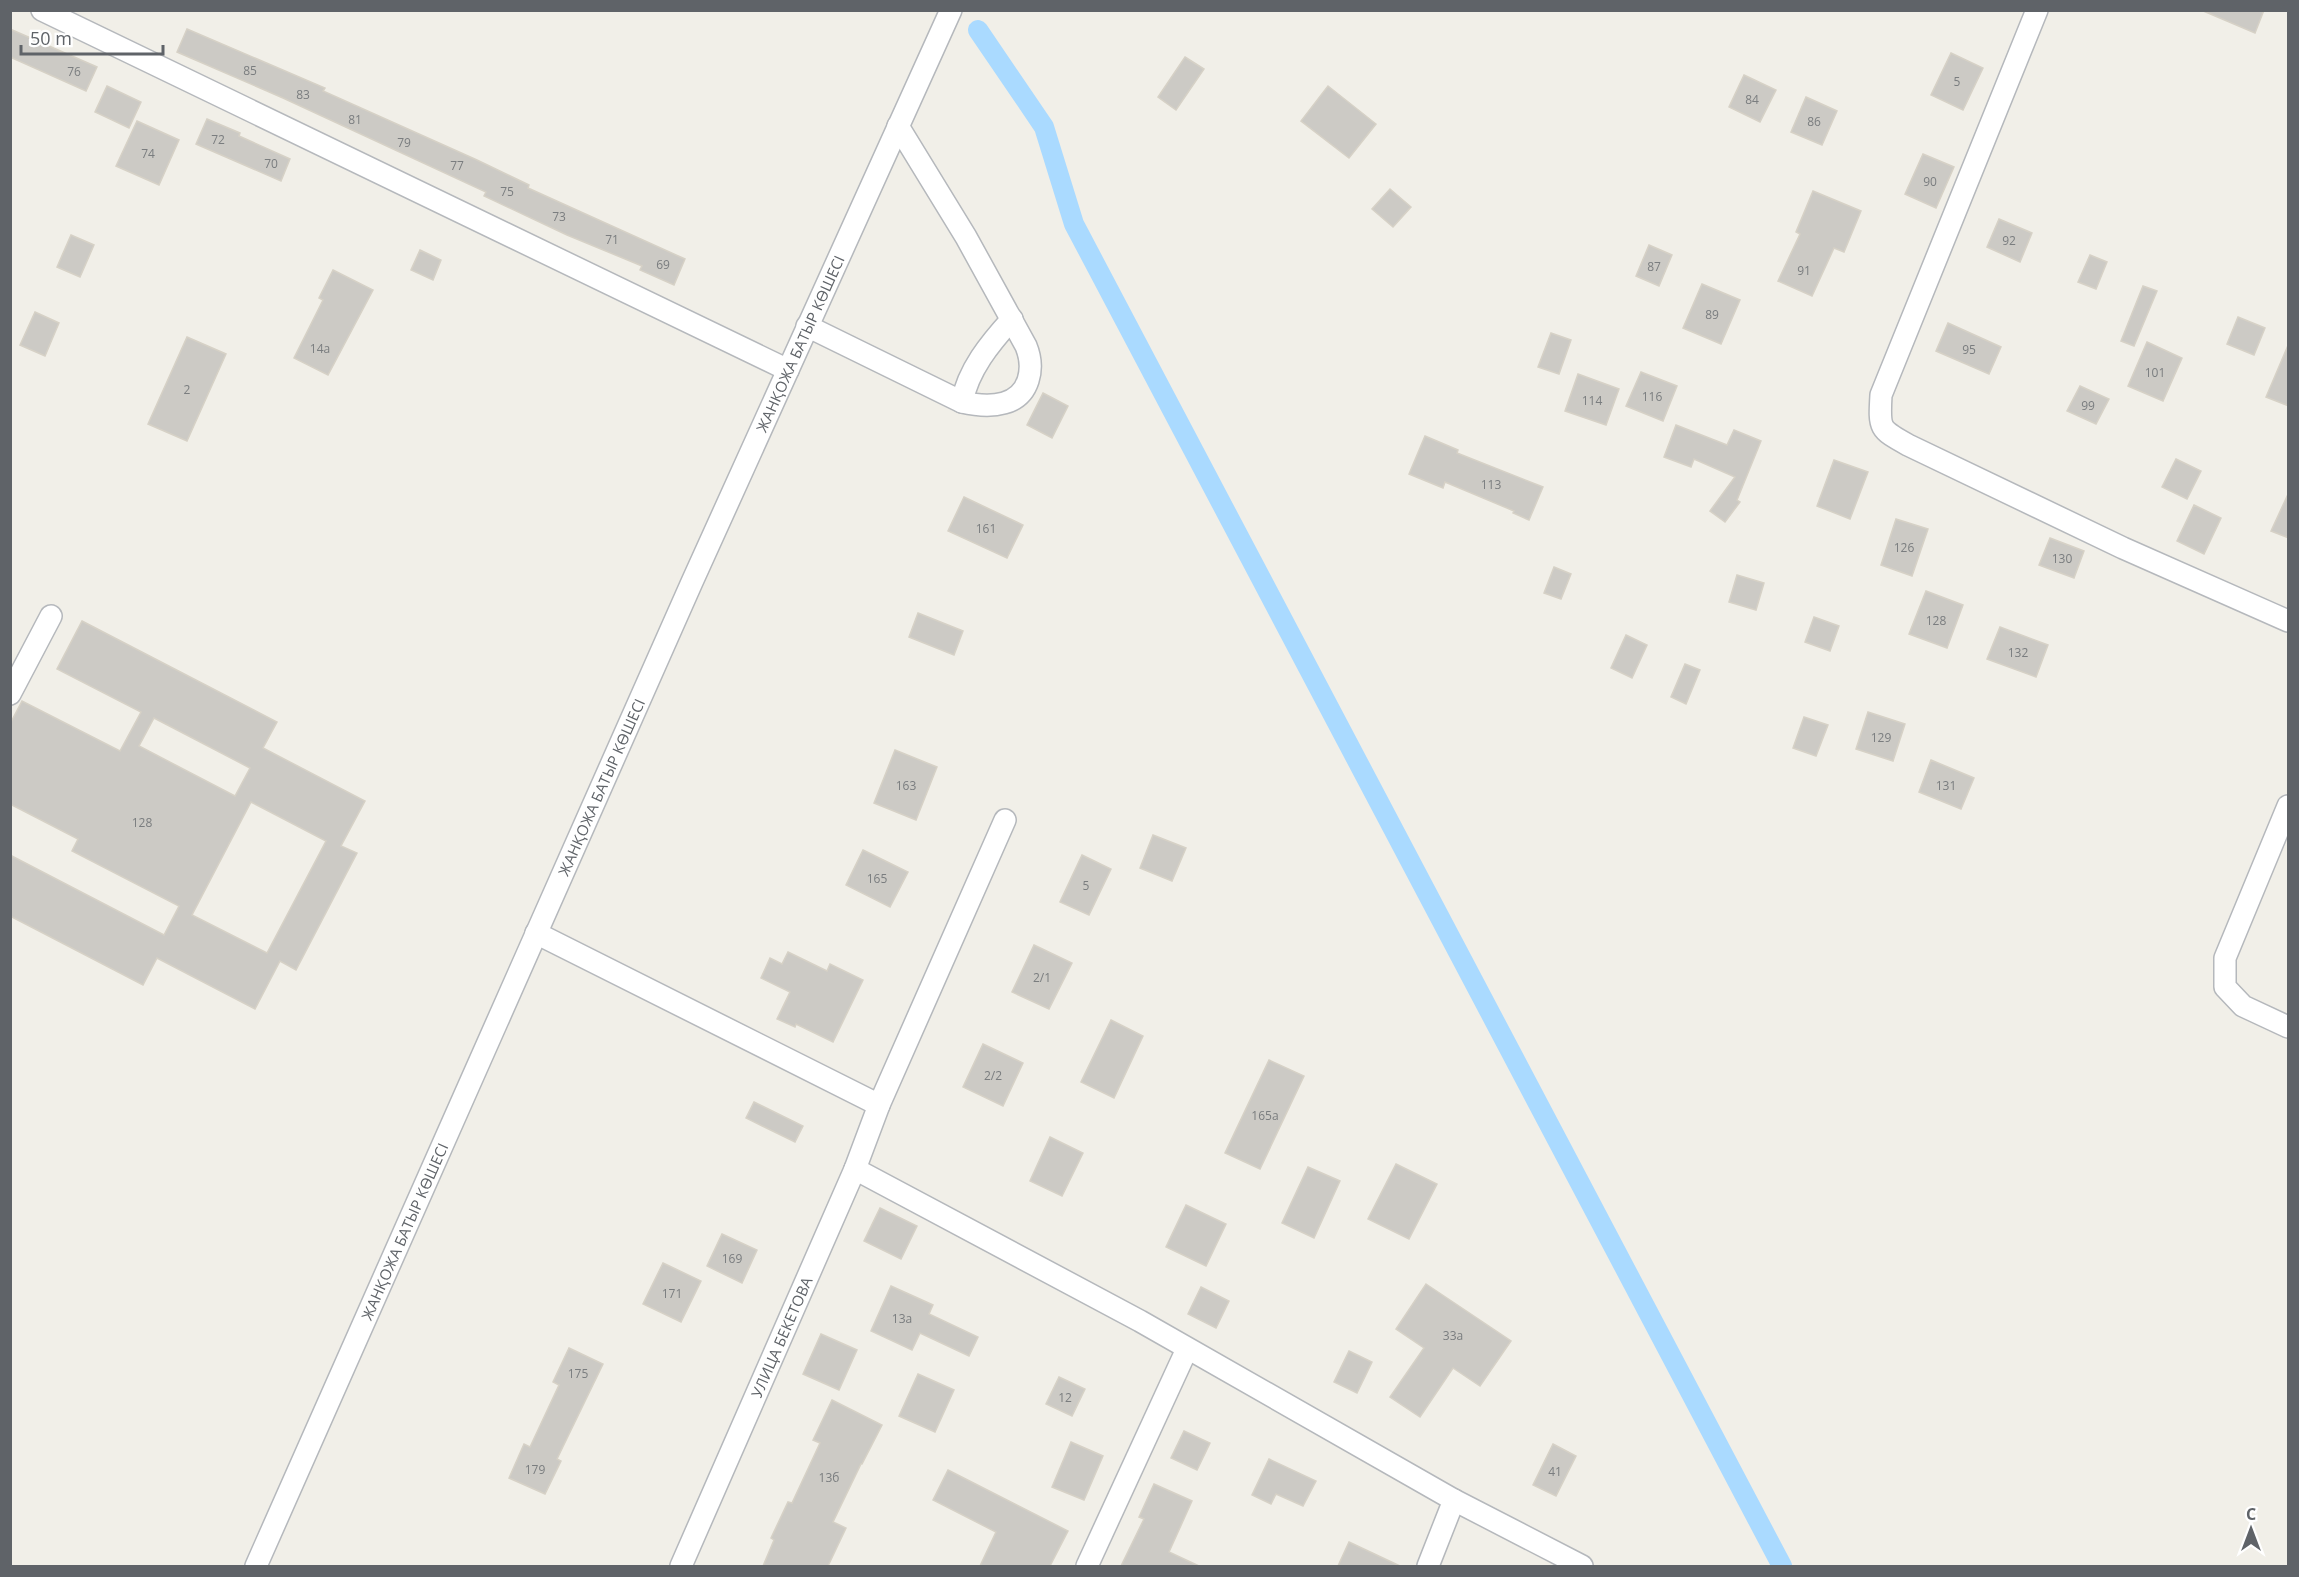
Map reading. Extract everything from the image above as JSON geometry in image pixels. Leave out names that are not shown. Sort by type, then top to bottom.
[{"type":"street","points":[[42,10],[788,370]]},
{"type":"street","name":"ЖАНҚОЖА БАТЫР КӨШЕСІ","points":[[256,1566],[807,326],[951,10]]},
{"type":"street","points":[[2037,10],[1881,395],[1880,421],[1886,433],[1908,445],[2123,548],[2289,621]]},
{"type":"street","points":[[807,326],[962,402],[981,405],[1004,403],[1021,393],[1030,375],[1031,359],[1012,319],[966,237],[898,126]]},
{"type":"street","points":[[962,402],[966,384],[976,367],[996,336],[1012,319]]},
{"type":"street","points":[[10,694],[51,616]]},
{"type":"street","points":[[2289,806],[2225,958],[2225,987],[2242,1006],[2289,1027]]},
{"type":"street","name":"УЛИЦА БЕКЕТОВА","points":[[681,1566],[855,1169],[879,1105],[1005,820]]},
{"type":"street","points":[[536,933],[879,1105]]},
{"type":"street","points":[[855,1169],[1140,1322],[1454,1500],[1582,1566]]},
{"type":"street","points":[[1087,1566],[1186,1349]]},
{"type":"street","points":[[1428,1566],[1454,1500]]},
{"type":"building","points":[[2201,10],[2264,10],[2255,33]]},
{"type":"building","points":[[10,29],[97,67],[86,91],[10,57]]},
{"type":"building","points":[[187,29],[325,88],[323,91],[477,160],[529,185],[528,188],[685,259],[674,285],[640,270],[642,266],[567,235],[484,196],[486,192],[283,98],[177,52]]},
{"type":"building","points":[[1951,53],[1983,68],[1963,110],[1931,95]]},
{"type":"building","points":[[1185,57],[1204,69],[1176,110],[1158,97]]},
{"type":"building","points":[[1744,75],[1776,90],[1760,122],[1729,107]]},
{"type":"building","points":[[107,86],[141,102],[129,128],[95,112]]},
{"type":"building","points":[[1328,86],[1376,124],[1349,158],[1301,121]]},
{"type":"building","points":[[1806,97],[1837,111],[1822,145],[1791,132]]},
{"type":"building","points":[[207,119],[290,159],[281,181],[196,144]]},
{"type":"building","points":[[137,121],[179,140],[159,185],[116,166]]},
{"type":"building","points":[[1923,154],[1954,167],[1936,208],[1905,194]]},
{"type":"building","points":[[1390,189],[1411,207],[1393,227],[1372,209]]},
{"type":"building","points":[[1813,191],[1861,211],[1844,252],[1834,248],[1812,296],[1778,281],[1800,234],[1796,232]]},
{"type":"building","points":[[1999,219],[2032,233],[2020,262],[1987,247]]},
{"type":"building","points":[[71,235],[94,245],[80,277],[57,267]]},
{"type":"building","points":[[1649,245],[1672,255],[1659,286],[1636,276]]},
{"type":"building","points":[[420,250],[441,260],[433,280],[411,270]]},
{"type":"building","points":[[2090,255],[2107,262],[2096,289],[2078,282]]},
{"type":"building","points":[[333,270],[373,290],[328,375],[294,358],[323,300],[319,298]]},
{"type":"building","points":[[1702,284],[1740,300],[1721,344],[1683,328]]},
{"type":"building","points":[[2143,286],[2157,291],[2134,346],[2121,341]]},
{"type":"building","points":[[35,312],[59,323],[45,356],[20,345]]},
{"type":"building","points":[[2238,317],[2265,328],[2254,355],[2227,344]]},
{"type":"building","points":[[1948,323],[2001,347],[1989,374],[1936,351]]},
{"type":"building","points":[[1551,333],[1571,340],[1559,374],[1538,367]]},
{"type":"building","points":[[187,337],[226,354],[187,441],[148,424]]},
{"type":"building","points":[[2147,342],[2182,358],[2163,401],[2128,386]]},
{"type":"building","points":[[2289,343],[2289,406],[2266,397]]},
{"type":"building","points":[[1641,372],[1677,386],[1663,421],[1626,406]]},
{"type":"building","points":[[1578,374],[1619,389],[1606,425],[1565,411]]},
{"type":"building","points":[[2080,386],[2109,399],[2096,424],[2067,411]]},
{"type":"building","points":[[1043,393],[1068,406],[1052,438],[1027,425]]},
{"type":"building","points":[[1676,425],[1727,445],[1734,430],[1761,441],[1737,500],[1740,502],[1725,522],[1710,511],[1735,477],[1694,459],[1691,467],[1664,457]]},
{"type":"building","points":[[1425,436],[1458,450],[1457,453],[1543,487],[1529,520],[1513,513],[1514,511],[1445,482],[1443,488],[1409,474]]},
{"type":"building","points":[[2176,459],[2201,471],[2187,499],[2162,487]]},
{"type":"building","points":[[1834,460],[1868,472],[1850,519],[1817,506]]},
{"type":"building","points":[[2289,492],[2289,538],[2271,531]]},
{"type":"building","points":[[964,497],[1023,525],[1007,558],[948,531]]},
{"type":"building","points":[[2194,505],[2221,518],[2204,554],[2177,541]]},
{"type":"building","points":[[1896,519],[1928,529],[1912,576],[1881,565]]},
{"type":"building","points":[[2050,538],[2084,551],[2074,578],[2039,565]]},
{"type":"building","points":[[1554,567],[1571,574],[1561,599],[1544,593]]},
{"type":"building","points":[[1737,575],[1764,583],[1756,610],[1729,602]]},
{"type":"building","points":[[1926,591],[1963,605],[1947,648],[1909,634]]},
{"type":"building","points":[[918,613],[963,631],[954,655],[909,637]]},
{"type":"building","points":[[1814,617],[1839,626],[1830,651],[1805,642]]},
{"type":"building","points":[[82,621],[277,722],[263,748],[365,801],[341,846],[357,853],[296,970],[280,961],[255,1009],[157,958],[143,985],[10,916],[10,855],[164,935],[179,906],[72,851],[78,839],[10,804],[10,724],[22,701],[120,751],[141,712],[57,669]],"holes":[[[154,718],[250,768],[235,796],[139,746]],[[251,802],[326,841],[267,953],[192,915]]]},
{"type":"building","points":[[2000,627],[2048,645],[2036,677],[1987,659]]},
{"type":"building","points":[[1626,635],[1647,645],[1632,678],[1611,668]]},
{"type":"building","points":[[1685,664],[1700,670],[1686,704],[1671,697]]},
{"type":"building","points":[[1868,712],[1905,724],[1893,761],[1856,749]]},
{"type":"building","points":[[1804,717],[1828,725],[1816,756],[1793,748]]},
{"type":"building","points":[[895,750],[937,767],[916,820],[874,803]]},
{"type":"building","points":[[1931,760],[1974,778],[1961,809],[1919,792]]},
{"type":"building","points":[[1153,835],[1186,848],[1172,881],[1140,868]]},
{"type":"building","points":[[863,850],[908,872],[890,907],[846,885]]},
{"type":"building","points":[[1082,855],[1111,869],[1089,915],[1060,902]]},
{"type":"building","points":[[1034,945],[1072,963],[1049,1009],[1012,992]]},
{"type":"building","points":[[788,952],[827,971],[830,964],[863,980],[833,1042],[796,1024],[795,1027],[777,1019],[790,992],[761,978],[770,958],[782,964]]},
{"type":"building","points":[[1111,1020],[1143,1036],[1114,1098],[1081,1082]]},
{"type":"building","points":[[983,1044],[1023,1063],[1003,1106],[963,1087]]},
{"type":"building","points":[[1269,1060],[1304,1076],[1260,1169],[1225,1153]]},
{"type":"building","points":[[754,1102],[803,1126],[795,1142],[746,1118]]},
{"type":"building","points":[[1050,1137],[1083,1153],[1062,1196],[1030,1181]]},
{"type":"building","points":[[1396,1164],[1437,1184],[1409,1239],[1368,1219]]},
{"type":"building","points":[[1308,1167],[1340,1181],[1314,1238],[1282,1223]]},
{"type":"building","points":[[1186,1205],[1226,1224],[1206,1266],[1166,1247]]},
{"type":"building","points":[[880,1208],[917,1226],[901,1259],[864,1241]]},
{"type":"building","points":[[722,1234],[757,1250],[742,1283],[707,1266]]},
{"type":"building","points":[[663,1263],[701,1281],[681,1322],[643,1304]]},
{"type":"building","points":[[1426,1284],[1511,1341],[1480,1386],[1453,1368],[1420,1417],[1390,1397],[1424,1348],[1396,1329]]},
{"type":"building","points":[[891,1286],[933,1305],[929,1314],[978,1337],[969,1356],[920,1333],[912,1350],[871,1331]]},
{"type":"building","points":[[1201,1287],[1229,1301],[1216,1328],[1188,1314]]},
{"type":"building","points":[[821,1334],[857,1350],[839,1390],[803,1374]]},
{"type":"building","points":[[569,1348],[603,1364],[557,1459],[561,1461],[545,1494],[509,1478],[524,1444],[530,1447],[559,1385],[553,1382]]},
{"type":"building","points":[[1349,1351],[1372,1362],[1357,1393],[1334,1382]]},
{"type":"building","points":[[918,1374],[954,1390],[935,1432],[899,1416]]},
{"type":"building","points":[[1059,1377],[1085,1389],[1072,1416],[1046,1404]]},
{"type":"building","points":[[832,1400],[882,1425],[833,1522],[846,1528],[828,1566],[763,1566],[774,1540],[771,1538],[788,1502],[792,1503],[820,1443],[813,1440]]},
{"type":"building","points":[[1184,1431],[1210,1443],[1197,1470],[1171,1458]]},
{"type":"building","points":[[1071,1442],[1103,1456],[1084,1500],[1052,1487]]},
{"type":"building","points":[[1553,1444],[1576,1456],[1556,1496],[1533,1485]]},
{"type":"building","points":[[1269,1459],[1316,1481],[1303,1506],[1276,1494],[1271,1504],[1252,1495]]},
{"type":"building","points":[[948,1470],[1068,1531],[1050,1566],[980,1566],[996,1532],[933,1500]]},
{"type":"building","points":[[1154,1484],[1192,1501],[1169,1552],[1199,1566],[1121,1566],[1144,1519],[1139,1517]]},
{"type":"building","points":[[1349,1542],[1400,1566],[1338,1566]]},
{"type":"waterway","points":[[978,30],[1044,127],[1074,224],[1782,1566]]}]
